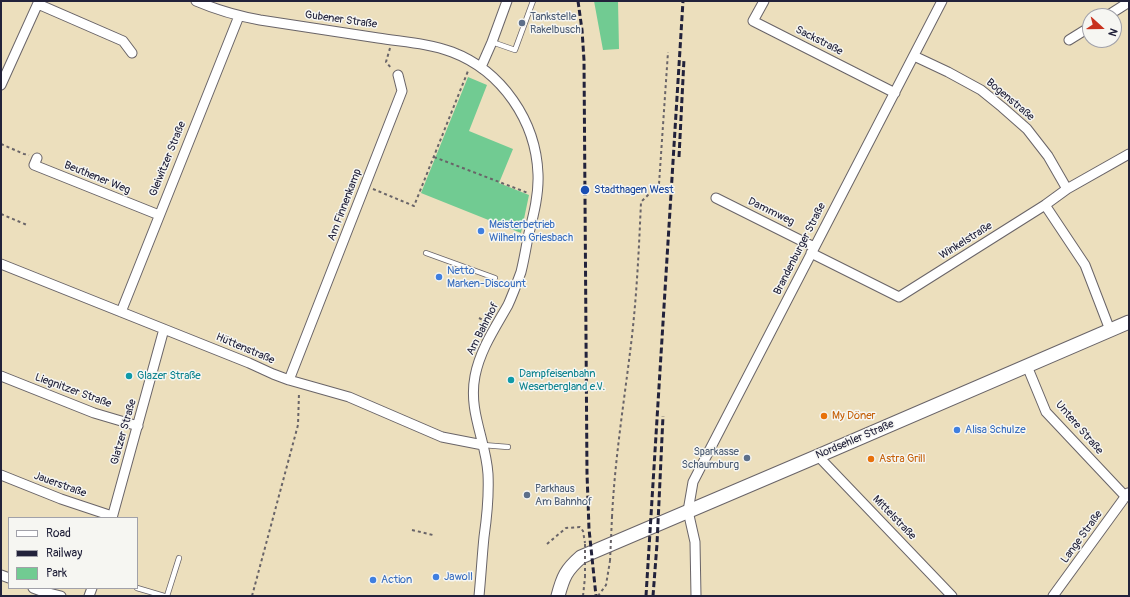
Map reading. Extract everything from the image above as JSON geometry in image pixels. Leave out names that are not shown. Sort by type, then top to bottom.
[{"type":"main road","name":"Nordsehler Straße","points":[[558,596],[562,580],[570,567],[581,557],[1129,322]]},
{"type":"street","name":"Gubener Straße","points":[[196,1],[215,9],[239,16],[301,27],[422,44],[452,52],[481,67]]},
{"type":"street","points":[[481,67],[507,1]]},
{"type":"street","name":"Sackstraße","points":[[764,1],[753,21],[895,93]]},
{"type":"street","name":"Brandenburger Straße","points":[[688,511],[693,482],[942,1]]},
{"type":"street","points":[[1,86],[38,2],[123,41],[132,53]]},
{"type":"street","points":[[1120,8],[1129,2]]},
{"type":"street","name":"Gleiwitzer Straße","points":[[121,312],[239,16]]},
{"type":"street","points":[[1069,40],[1082,32]]},
{"type":"street","name":"Bogenstraße","points":[[914,56],[981,90],[1002,107],[1027,129],[1048,156],[1067,189]]},
{"type":"street","name":"Am Bahnhof","points":[[479,596],[488,496],[488,471],[483,445],[474,414],[472,395],[480,356],[508,304],[521,271],[537,197],[538,176],[536,155],[526,121],[517,105],[507,92],[481,67]]},
{"type":"street","name":"Am Finnenkamp","points":[[289,380],[402,91],[398,75]]},
{"type":"street","name":"Winkelstraße","points":[[813,250],[899,297],[1067,189],[1129,154]]},
{"type":"street","name":"Beuthener Weg","points":[[37,158],[34,166],[159,215]]},
{"type":"street","name":"Dammweg","points":[[716,198],[813,250]]},
{"type":"street","points":[[1044,205],[1085,265],[1110,330]]},
{"type":"street","name":"Hüttenstraße","points":[[1,264],[273,374],[349,397],[442,437],[483,445]]},
{"type":"street","name":"Glatzer Straße","points":[[112,517],[164,329]]},
{"type":"street","name":"Untere Straße","points":[[1027,366],[1046,412],[1127,494]]},
{"type":"street","name":"Liegnitzer Straße","points":[[1,376],[94,413],[138,426]]},
{"type":"street","name":"Mittelstraße","points":[[818,456],[952,596]]},
{"type":"street","name":"Jauerstraße","points":[[1,475],[61,499],[112,517]]},
{"type":"street","name":"Lange Straße","points":[[1053,596],[1127,494]]},
{"type":"street","points":[[688,511],[695,542],[696,596]]},
{"type":"street","points":[[36,589],[61,596]]},
{"type":"lane","points":[[492,42],[515,50],[533,1]]},
{"type":"lane","points":[[426,253],[495,278]]},
{"type":"lane","points":[[483,445],[508,447]]},
{"type":"lane","points":[[167,596],[179,558]]},
{"type":"lane","points":[[138,588],[164,596]]},
{"type":"path","points":[[390,40],[386,62],[398,75]]},
{"type":"path","points":[[598,596],[606,585],[610,561],[614,483],[632,334],[642,202],[659,184],[668,52]]},
{"type":"path","points":[[365,186],[414,206],[472,62]]},
{"type":"path","points":[[1,144],[37,158]]},
{"type":"path","points":[[434,157],[537,197]]},
{"type":"path","points":[[1,214],[27,225]]},
{"type":"path","points":[[252,596],[298,424],[299,394],[302,384]]},
{"type":"path","points":[[547,544],[566,528],[580,527],[583,531],[585,543],[585,577],[583,596]]},
{"type":"path","points":[[412,530],[433,535]]},
{"type":"green space","points":[[594,1],[618,1],[619,49],[603,50]]},
{"type":"green space","points":[[468,77],[487,85],[469,131],[513,149],[499,183],[529,195],[521,233],[421,193]]},
{"type":"railway","points":[[578,1],[584,60],[587,473],[589,529],[596,596]]},
{"type":"railway","points":[[646,596],[683,1]]},
{"type":"railway","points":[[679,157],[684,59]]},
{"type":"railway","points":[[653,596],[663,416]]},
{"type":"place","name":"Tankstelle Rakelbusch","points":[[522,23]]},
{"type":"place","name":"Stadthagen West","points":[[585,190]]},
{"type":"place","name":"Meisterbetrieb Wilhelm Griesbach","points":[[481,231]]},
{"type":"place","name":"Netto Marken-Discount","points":[[439,277]]},
{"type":"place","name":"Glazer Straße","points":[[129,376]]},
{"type":"place","name":"Dampfeisenbahn Weserbergland e.V.","points":[[511,380]]},
{"type":"place","name":"My Döner","points":[[824,416]]},
{"type":"place","name":"Alisa Schulze","points":[[957,430]]},
{"type":"place","name":"Sparkasse Schaumburg","points":[[747,458]]},
{"type":"place","name":"Astra Grill","points":[[871,459]]},
{"type":"place","name":"Parkhaus Am Bahnhof","points":[[527,495]]},
{"type":"place","name":"Jawoll","points":[[436,577]]},
{"type":"place","name":"Action","points":[[373,580]]}]
